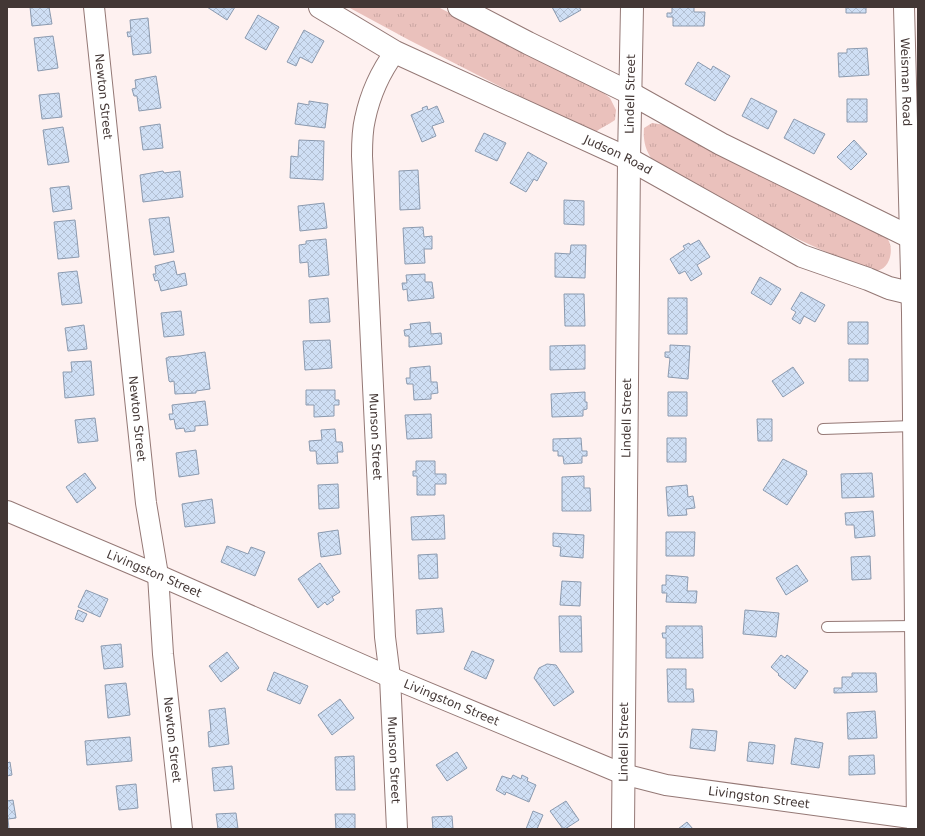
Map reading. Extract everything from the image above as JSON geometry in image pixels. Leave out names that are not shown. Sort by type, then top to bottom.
[{"type":"street","name":"Newton Street","points":[[94,7],[146,495],[158,575],[163,654],[182,829]]},
{"type":"street","name":"Judson Road","points":[[320,7],[395,52],[629,159],[802,256],[889,288],[915,294]]},
{"type":"street","points":[[459,7],[630,93],[721,144],[914,237]]},
{"type":"street","name":"Lindell Street","points":[[623,829],[629,159],[632,7]]},
{"type":"street","name":"Weisman Road","points":[[904,7],[915,294],[913,426],[917,822]]},
{"type":"street","name":"Munson Street","points":[[395,52],[377,81],[365,118],[362,156],[385,637],[390,677],[397,829]]},
{"type":"street","name":"Livingston Street","points":[[7,511],[158,575],[390,677],[623,774],[666,785],[917,822]]},
{"type":"lane","points":[[823,429],[913,426]]},
{"type":"lane","points":[[827,627],[915,626]]},
{"type":"green space","points":[[348,7],[438,7],[596,87],[610,98],[616,110],[615,120],[593,134],[409,40]]},
{"type":"green space","points":[[652,123],[665,125],[884,233],[890,243],[891,248],[888,262],[883,268],[874,271],[857,265],[782,231],[664,170],[652,159],[646,148],[644,128]]},
{"type":"building","points":[[30,7],[49,7],[52,24],[32,26]]},
{"type":"building","points":[[207,7],[235,7],[227,20]]},
{"type":"building","points":[[552,7],[579,7],[581,10],[560,22]]},
{"type":"building","points":[[672,7],[694,7],[694,12],[705,12],[704,26],[673,26],[673,17],[667,17],[667,13],[672,13]]},
{"type":"building","points":[[846,7],[866,7],[866,13],[846,13]]},
{"type":"building","points":[[258,15],[279,27],[266,50],[245,38]]},
{"type":"building","points":[[148,18],[151,53],[133,55],[131,36],[128,37],[127,32],[131,32],[130,20]]},
{"type":"building","points":[[304,30],[324,41],[312,63],[300,57],[296,66],[287,62]]},
{"type":"building","points":[[53,36],[58,68],[38,71],[34,38]]},
{"type":"building","points":[[867,48],[869,75],[839,77],[838,53],[847,53],[847,49]]},
{"type":"building","points":[[698,62],[711,70],[713,66],[730,76],[715,101],[685,84]]},
{"type":"building","points":[[156,76],[161,108],[139,111],[137,96],[134,96],[132,89],[136,88],[135,80]]},
{"type":"building","points":[[59,93],[62,117],[42,119],[39,95]]},
{"type":"building","points":[[751,98],[777,111],[768,129],[742,116]]},
{"type":"building","points":[[847,99],[867,99],[867,122],[847,122]]},
{"type":"building","points":[[309,101],[328,104],[325,128],[295,124],[298,103],[309,105]]},
{"type":"building","points":[[427,106],[428,110],[437,106],[444,122],[432,126],[436,136],[422,142],[411,115],[423,110],[422,108]]},
{"type":"building","points":[[794,119],[825,134],[814,154],[784,138]]},
{"type":"building","points":[[160,124],[163,148],[143,150],[140,127]]},
{"type":"building","points":[[63,127],[69,162],[48,165],[43,130]]},
{"type":"building","points":[[484,133],[506,143],[497,161],[475,151]]},
{"type":"building","points":[[299,140],[324,141],[323,180],[290,178],[291,156],[298,157]]},
{"type":"building","points":[[854,140],[867,154],[851,170],[837,157]]},
{"type":"building","points":[[528,152],[547,163],[537,181],[534,179],[526,192],[510,183]]},
{"type":"building","points":[[418,170],[420,209],[400,210],[399,171]]},
{"type":"building","points":[[163,171],[164,173],[180,171],[183,197],[143,202],[140,175]]},
{"type":"building","points":[[69,186],[72,209],[53,212],[50,188]]},
{"type":"building","points":[[564,200],[584,201],[584,225],[564,224]]},
{"type":"building","points":[[324,203],[327,228],[300,231],[298,206]]},
{"type":"building","points":[[169,217],[174,252],[154,255],[149,219]]},
{"type":"building","points":[[75,220],[79,257],[58,259],[54,222]]},
{"type":"building","points":[[423,227],[424,237],[432,236],[432,249],[424,249],[425,263],[405,264],[403,228]]},
{"type":"building","points":[[326,239],[329,275],[309,277],[308,262],[300,263],[299,245],[306,244],[306,241]]},
{"type":"building","points":[[699,240],[710,257],[697,265],[702,274],[691,281],[685,271],[679,274],[670,259],[685,249],[683,246],[689,243],[690,245]]},
{"type":"building","points":[[571,245],[586,245],[585,278],[555,277],[555,253],[570,254]]},
{"type":"building","points":[[174,261],[177,275],[185,273],[187,285],[161,291],[158,280],[155,281],[153,274],[156,274],[155,266]]},
{"type":"building","points":[[77,271],[82,303],[62,305],[58,273]]},
{"type":"building","points":[[425,274],[425,282],[432,282],[434,298],[408,301],[407,289],[403,290],[402,283],[407,283],[406,275]]},
{"type":"building","points":[[760,277],[781,289],[771,305],[751,293]]},
{"type":"building","points":[[801,292],[825,305],[815,322],[804,316],[800,324],[792,319],[796,312],[791,309]]},
{"type":"building","points":[[564,294],[584,294],[585,326],[565,326]]},
{"type":"building","points":[[328,298],[330,322],[310,323],[309,300]]},
{"type":"building","points":[[668,298],[687,298],[687,334],[668,334]]},
{"type":"building","points":[[181,311],[184,335],[164,337],[161,313]]},
{"type":"building","points":[[430,322],[431,334],[441,333],[442,344],[409,347],[409,336],[405,336],[404,330],[411,329],[410,324]]},
{"type":"building","points":[[848,322],[868,322],[868,344],[848,344]]},
{"type":"building","points":[[84,325],[87,349],[68,351],[65,328]]},
{"type":"building","points":[[330,340],[332,368],[305,370],[303,341]]},
{"type":"building","points":[[585,345],[585,369],[550,370],[550,346]]},
{"type":"building","points":[[670,345],[690,346],[688,379],[668,377],[670,358],[665,357],[665,352],[670,352]]},
{"type":"building","points":[[205,352],[210,389],[196,391],[196,393],[175,394],[174,381],[169,381],[166,358]]},
{"type":"building","points":[[849,359],[868,359],[868,381],[849,381]]},
{"type":"building","points":[[91,361],[94,395],[65,398],[63,372],[72,372],[71,362]]},
{"type":"building","points":[[430,366],[431,382],[437,382],[438,393],[431,394],[431,399],[414,400],[413,384],[407,384],[406,378],[410,378],[410,368]]},
{"type":"building","points":[[793,367],[804,383],[783,397],[772,381]]},
{"type":"building","points":[[306,390],[335,390],[335,400],[339,400],[339,405],[334,405],[334,416],[314,417],[314,405],[306,405]]},
{"type":"building","points":[[585,392],[587,409],[583,410],[583,416],[552,417],[551,394]]},
{"type":"building","points":[[668,392],[687,392],[687,416],[668,416]]},
{"type":"building","points":[[205,401],[208,425],[195,426],[195,431],[185,432],[184,428],[176,429],[174,419],[170,420],[169,414],[173,414],[172,405]]},
{"type":"building","points":[[431,414],[432,438],[407,439],[405,415]]},
{"type":"building","points":[[95,418],[98,441],[78,443],[75,420]]},
{"type":"building","points":[[757,419],[772,419],[772,441],[758,441]]},
{"type":"building","points":[[335,429],[336,442],[342,442],[343,452],[337,452],[338,463],[317,464],[316,451],[310,451],[309,441],[322,440],[321,430]]},
{"type":"building","points":[[581,438],[582,451],[587,451],[587,456],[582,456],[582,463],[564,464],[563,456],[558,456],[558,451],[553,451],[553,439]]},
{"type":"building","points":[[667,438],[686,438],[686,462],[667,462]]},
{"type":"building","points":[[196,450],[199,474],[179,477],[176,453]]},
{"type":"building","points":[[783,459],[807,471],[807,474],[787,505],[763,490]]},
{"type":"building","points":[[416,461],[435,461],[435,474],[446,474],[446,484],[435,484],[435,495],[417,495],[417,476],[413,476],[413,471],[416,471]]},
{"type":"building","points":[[85,473],[96,488],[77,503],[66,487]]},
{"type":"building","points":[[872,473],[874,497],[842,498],[841,474]]},
{"type":"building","points":[[584,476],[584,488],[590,488],[591,511],[562,511],[562,477]]},
{"type":"building","points":[[338,484],[339,508],[319,509],[318,485]]},
{"type":"building","points":[[687,485],[688,497],[693,496],[695,508],[686,509],[687,515],[668,516],[666,487]]},
{"type":"building","points":[[212,499],[215,523],[185,527],[182,504]]},
{"type":"building","points":[[873,511],[875,536],[855,538],[854,525],[846,525],[845,513]]},
{"type":"building","points":[[444,515],[445,539],[412,540],[411,517]]},
{"type":"building","points":[[338,530],[341,554],[321,557],[318,533]]},
{"type":"building","points":[[666,532],[695,532],[694,556],[666,556]]},
{"type":"building","points":[[553,533],[584,535],[583,558],[560,556],[561,547],[553,546]]},
{"type":"building","points":[[227,546],[248,554],[251,547],[265,552],[255,576],[221,562]]},
{"type":"building","points":[[437,554],[438,578],[419,579],[418,555]]},
{"type":"building","points":[[870,556],[871,579],[852,580],[851,557]]},
{"type":"building","points":[[320,563],[340,592],[332,597],[334,600],[327,605],[325,602],[318,608],[298,579]]},
{"type":"building","points":[[797,565],[808,581],[786,595],[776,578]]},
{"type":"building","points":[[666,575],[688,577],[687,591],[697,591],[696,603],[666,602],[667,593],[662,593],[662,585],[666,585]]},
{"type":"building","points":[[562,581],[581,582],[580,606],[560,605]]},
{"type":"building","points":[[86,590],[108,599],[100,617],[78,607]]},
{"type":"building","points":[[442,608],[444,632],[417,634],[416,610]]},
{"type":"building","points":[[78,610],[87,614],[83,622],[75,619]]},
{"type":"building","points":[[745,610],[779,613],[776,637],[743,634]]},
{"type":"building","points":[[559,616],[581,616],[582,652],[560,652]]},
{"type":"building","points":[[666,626],[702,626],[703,658],[666,658],[666,638],[663,638],[662,633],[666,633]]},
{"type":"building","points":[[121,644],[123,667],[104,669],[101,646]]},
{"type":"building","points":[[472,651],[494,660],[486,679],[464,669]]},
{"type":"building","points":[[227,652],[239,668],[221,682],[209,666]]},
{"type":"building","points":[[781,655],[785,658],[787,655],[808,671],[795,689],[771,667]]},
{"type":"building","points":[[547,664],[556,665],[574,692],[554,706],[534,678],[539,668]]},
{"type":"building","points":[[667,669],[686,669],[686,689],[693,689],[694,702],[668,702]]},
{"type":"building","points":[[274,672],[308,686],[300,704],[267,690]]},
{"type":"building","points":[[852,673],[876,673],[877,692],[834,693],[834,688],[842,688],[842,677],[852,677]]},
{"type":"building","points":[[126,683],[130,715],[108,718],[105,685]]},
{"type":"building","points":[[340,699],[354,718],[332,735],[318,715]]},
{"type":"building","points":[[225,708],[229,744],[209,747],[208,732],[211,731],[209,710]]},
{"type":"building","points":[[875,711],[877,738],[848,739],[847,713]]},
{"type":"building","points":[[692,729],[717,731],[715,751],[690,748]]},
{"type":"building","points":[[130,737],[132,761],[87,765],[85,741]]},
{"type":"building","points":[[795,738],[823,743],[819,768],[791,764]]},
{"type":"building","points":[[749,742],[775,745],[773,764],[747,761]]},
{"type":"building","points":[[457,752],[467,768],[447,781],[436,765]]},
{"type":"building","points":[[874,755],[875,774],[849,775],[849,756]]},
{"type":"building","points":[[354,756],[355,790],[336,790],[335,757]]},
{"type":"building","points":[[10,762],[12,775],[7,776],[7,763]]},
{"type":"building","points":[[232,766],[234,789],[214,791],[212,768]]},
{"type":"building","points":[[513,775],[521,779],[522,775],[528,778],[527,781],[536,785],[529,802],[506,792],[505,795],[496,790],[502,776],[511,779]]},
{"type":"building","points":[[136,784],[138,808],[119,810],[116,786]]},
{"type":"building","points":[[13,800],[16,818],[8,819],[9,829],[7,829],[7,801]]},
{"type":"building","points":[[566,801],[579,820],[563,829],[550,811]]},
{"type":"building","points":[[533,811],[543,815],[537,829],[526,829]]},
{"type":"building","points":[[236,813],[238,829],[218,829],[216,814]]},
{"type":"building","points":[[335,814],[355,814],[355,829],[336,829]]},
{"type":"building","points":[[452,816],[453,829],[433,829],[432,817]]},
{"type":"building","points":[[687,822],[693,829],[678,829]]}]
